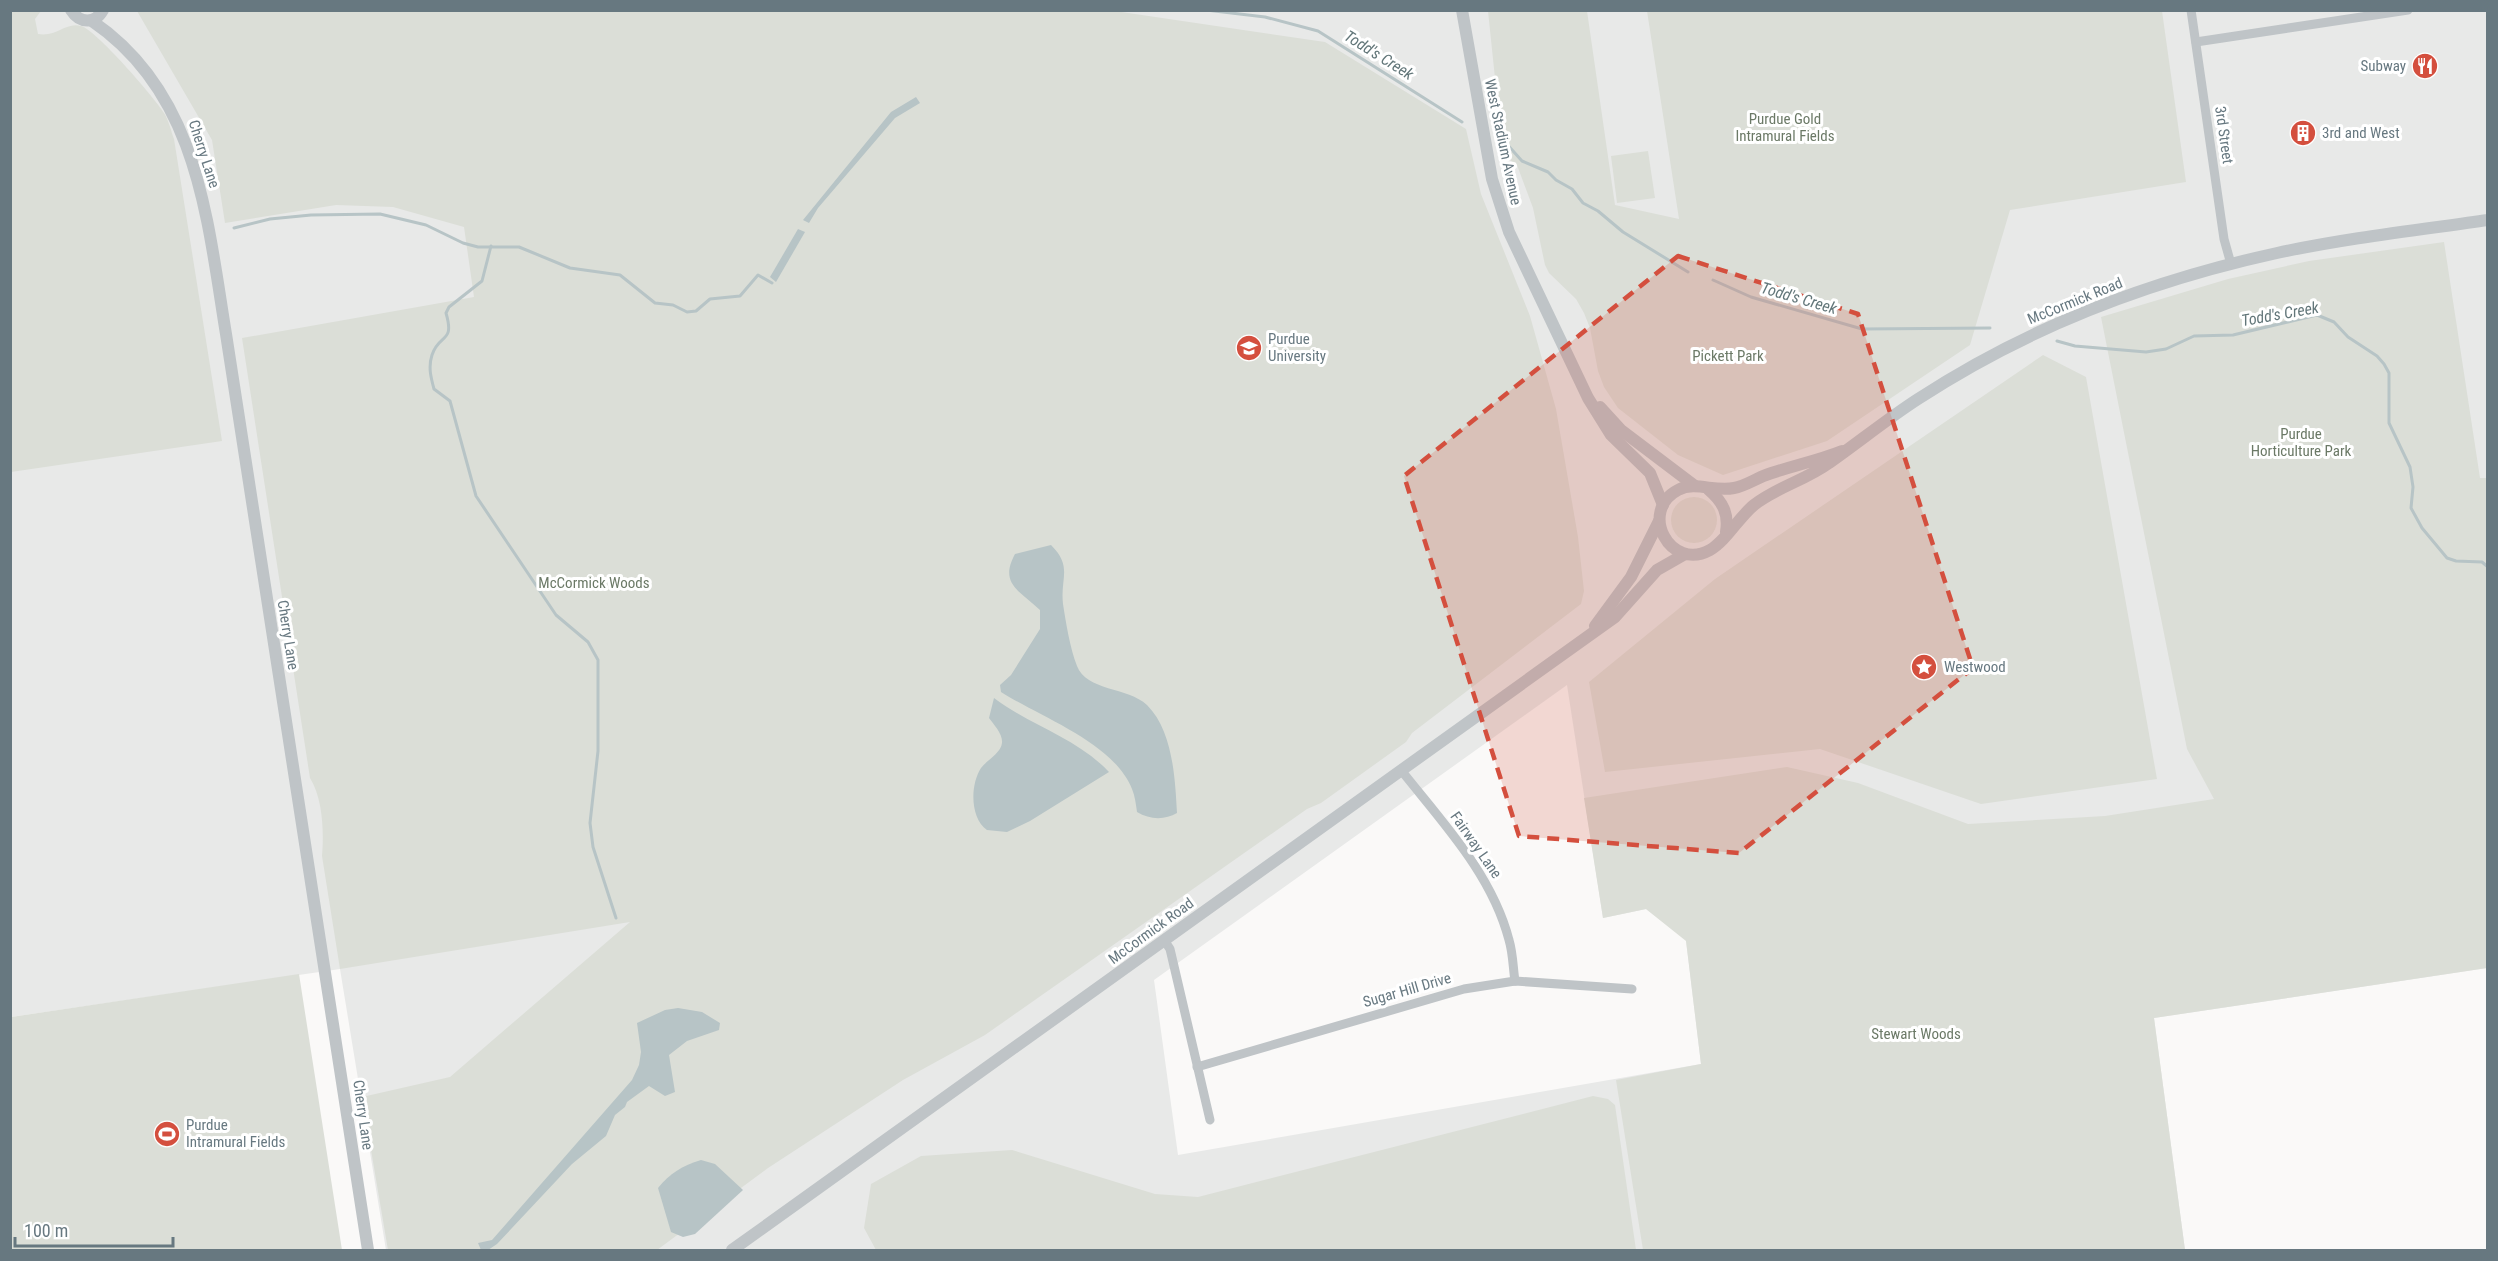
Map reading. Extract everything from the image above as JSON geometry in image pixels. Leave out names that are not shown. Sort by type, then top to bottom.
[{"type":"street","name":"Cherry Lane","points":[[71,10],[80,20],[92,21],[122,45],[153,81],[176,116],[192,156],[203,197],[368,1251]]},
{"type":"street","name":"West Stadium Avenue","points":[[1462,10],[1499,206],[1519,255],[1588,398],[1611,435],[1650,473],[1663,505]]},
{"type":"street","name":"3rd Street","points":[[2191,10],[2224,239],[2231,264]]},
{"type":"street","points":[[2196,42],[2408,10]]},
{"type":"street","name":"Cherry Lane","points":[[103,11],[122,45]]},
{"type":"street","points":[[92,21],[103,11]]},
{"type":"street","name":"McCormick Road","points":[[1726,534],[1753,506],[1773,491],[1830,463],[1842,451],[1965,370],[2049,326],[2151,287],[2231,264],[2320,244],[2487,220]]},
{"type":"street","name":"West Stadium Avenue","points":[[1576,371],[1602,410],[1621,430],[1695,486]]},
{"type":"street","points":[[1709,490],[1724,505],[1727,514],[1726,534],[1713,549],[1685,555],[1670,546],[1664,538],[1659,520],[1663,505],[1676,491],[1695,486],[1709,490],[1733,489],[1768,474],[1811,464],[1842,451]]},
{"type":"street","name":"McCormick Road","points":[[1587,636],[1631,577],[1659,520]]},
{"type":"street","name":"McCormick Road","points":[[732,1251],[1615,617],[1657,570],[1685,555]]},
{"type":"street","name":"Fairway Lane","points":[[1401,770],[1464,851],[1495,900],[1510,941],[1515,981]]},
{"type":"street","points":[[1164,940],[1170,949],[1210,1120]]},
{"type":"street","name":"Sugar Hill Drive","points":[[1197,1067],[1464,989],[1515,981],[1632,989]]},
{"type":"highlighted area","points":[[1678,256],[1858,314],[1973,668],[1739,853],[1519,836],[1404,476]]},
{"type":"shaded area","name":"Purdue University","points":[[10,11],[2487,11],[2487,968],[2154,1018],[2185,1250],[386,1250],[340,969],[11,1017]],"holes":[[[1567,685],[1603,918],[1646,909],[1686,940],[1701,1064],[1178,1155],[1154,980]]]},
{"type":"shaded area","points":[[916,97],[920,103],[895,118],[818,208],[809,223],[803,220],[891,112]]},
{"type":"shaded area","points":[[798,229],[805,232],[776,282],[770,277]]},
{"type":"shaded area","points":[[1051,545],[1064,566],[1063,604],[1077,666],[1089,680],[1139,699],[1156,716],[1171,756],[1177,813],[1162,818],[1152,818],[1137,812],[1132,789],[1123,773],[1109,758],[1074,733],[1001,692],[1000,685],[1011,675],[1040,629],[1040,610],[1010,580],[1011,564],[1015,554]]},
{"type":"shaded area","points":[[994,698],[1083,750],[1109,772],[1030,821],[1007,832],[987,830],[977,818],[974,792],[977,775],[981,768],[996,753],[1002,743],[1000,733],[989,718]]},
{"type":"shaded area","points":[[678,1008],[702,1012],[720,1023],[719,1030],[687,1041],[669,1055],[675,1092],[665,1096],[649,1086],[627,1102],[625,1107],[615,1115],[606,1136],[572,1164],[497,1244],[488,1250],[481,1250],[478,1243],[492,1240],[632,1080],[639,1065],[641,1052],[637,1023],[665,1010]]},
{"type":"shaded area","points":[[701,1160],[715,1164],[743,1190],[695,1234],[683,1237],[671,1232],[658,1188],[677,1171]]},
{"type":"green space","name":"McCormick Woods","points":[[1108,10],[1325,42],[1466,129],[1481,194],[1530,316],[1556,409],[1578,537],[1584,591],[1581,604],[1412,733],[1406,742],[1321,803],[1307,809],[985,1035],[903,1080],[768,1168],[657,1250],[388,1250],[362,1097],[450,1077],[630,922],[340,969],[322,856],[323,826],[320,806],[310,778],[242,338],[474,297],[464,227],[393,207],[336,205],[225,223],[212,140],[137,11]]},
{"type":"green space","points":[[10,11],[41,11],[35,19],[38,34],[51,33],[75,25],[88,30],[124,65],[166,116],[174,139],[222,441],[11,472]]},
{"type":"green space","points":[[1488,11],[1587,11],[1615,205],[1679,219],[1647,11],[2162,11],[2186,182],[2010,210],[1970,345],[1827,441],[1723,475],[1678,455],[1618,408],[1604,387],[1598,371],[1590,328],[1584,313],[1576,299],[1549,273],[1545,265],[1533,208],[1517,165],[1503,155]]},
{"type":"green space","points":[[1648,151],[1655,198],[1617,203],[1611,156]]},
{"type":"green space","points":[[2444,242],[2480,478],[2487,478],[2487,968],[2154,1018],[2185,1250],[1643,1250],[1616,1080],[1701,1064],[1686,941],[1646,909],[1603,918],[1584,798],[1787,767],[1858,783],[1968,824],[2105,816],[2214,799],[2187,749],[2101,317],[2228,279],[2309,261]]},
{"type":"green space","points":[[2043,355],[2086,377],[2157,779],[1981,804],[1820,749],[1605,772],[1589,682],[1715,579]]},
{"type":"green space","points":[[1694,497],[1703,498],[1710,504],[1716,511],[1716,529],[1710,536],[1703,542],[1694,543],[1685,542],[1678,536],[1672,529],[1671,520],[1672,511],[1678,504],[1685,498]]},
{"type":"green space","name":"Purdue Intramural Fields","points":[[299,974],[342,1250],[11,1250],[11,1017]]},
{"type":"green space","points":[[1593,1096],[1608,1099],[1615,1105],[1636,1250],[876,1250],[864,1228],[871,1184],[921,1156],[1012,1150],[1155,1194],[1198,1197]]},
{"type":"waterway","name":"Todd's Creek","points":[[1206,10],[1265,17],[1318,31],[1462,122]]},
{"type":"waterway","name":"Todd's Creek","points":[[1505,142],[1522,161],[1548,172],[1556,180],[1572,189],[1583,203],[1598,211],[1623,232],[1688,272]]},
{"type":"waterway","points":[[234,228],[270,219],[311,215],[380,214],[426,225],[463,243],[478,247],[519,247],[570,268],[620,275],[655,303],[673,305],[687,312],[696,311],[710,299],[740,296],[758,275],[772,283]]},
{"type":"waterway","points":[[491,246],[482,281],[449,307],[446,313],[449,330],[432,355],[431,377],[434,389],[450,401],[476,496],[556,615],[588,642],[598,660],[598,751],[590,823],[593,847],[616,918]]},
{"type":"waterway","name":"Todd's Creek","points":[[1713,280],[1751,297],[1862,329],[1990,328]]},
{"type":"waterway","name":"Todd's Creek","points":[[2057,341],[2075,346],[2146,352],[2166,349],[2194,336],[2233,335],[2317,315],[2334,322],[2348,337],[2377,356],[2389,373],[2389,423],[2410,467],[2413,487],[2411,508],[2422,528],[2447,558],[2456,561],[2482,562],[2488,567]]},
{"type":"place","name":"Subway","points":[[2425,66]]},
{"type":"place","name":"3rd and West","points":[[2303,133]]},
{"type":"place","name":"Purdue University","points":[[1249,348]]},
{"type":"place","name":"Westwood","points":[[1924,667]]},
{"type":"place","name":"Purdue Intramural Fields","points":[[167,1134]]},
{"type":"park label","name":"Purdue Gold Intramural Fields","points":[[1785,128]]},
{"type":"park label","name":"Pickett Park","points":[[1728,356]]},
{"type":"park label","name":"Purdue Horticulture Park","points":[[2301,442]]},
{"type":"park label","name":"Stewart Woods","points":[[1916,1034]]}]
